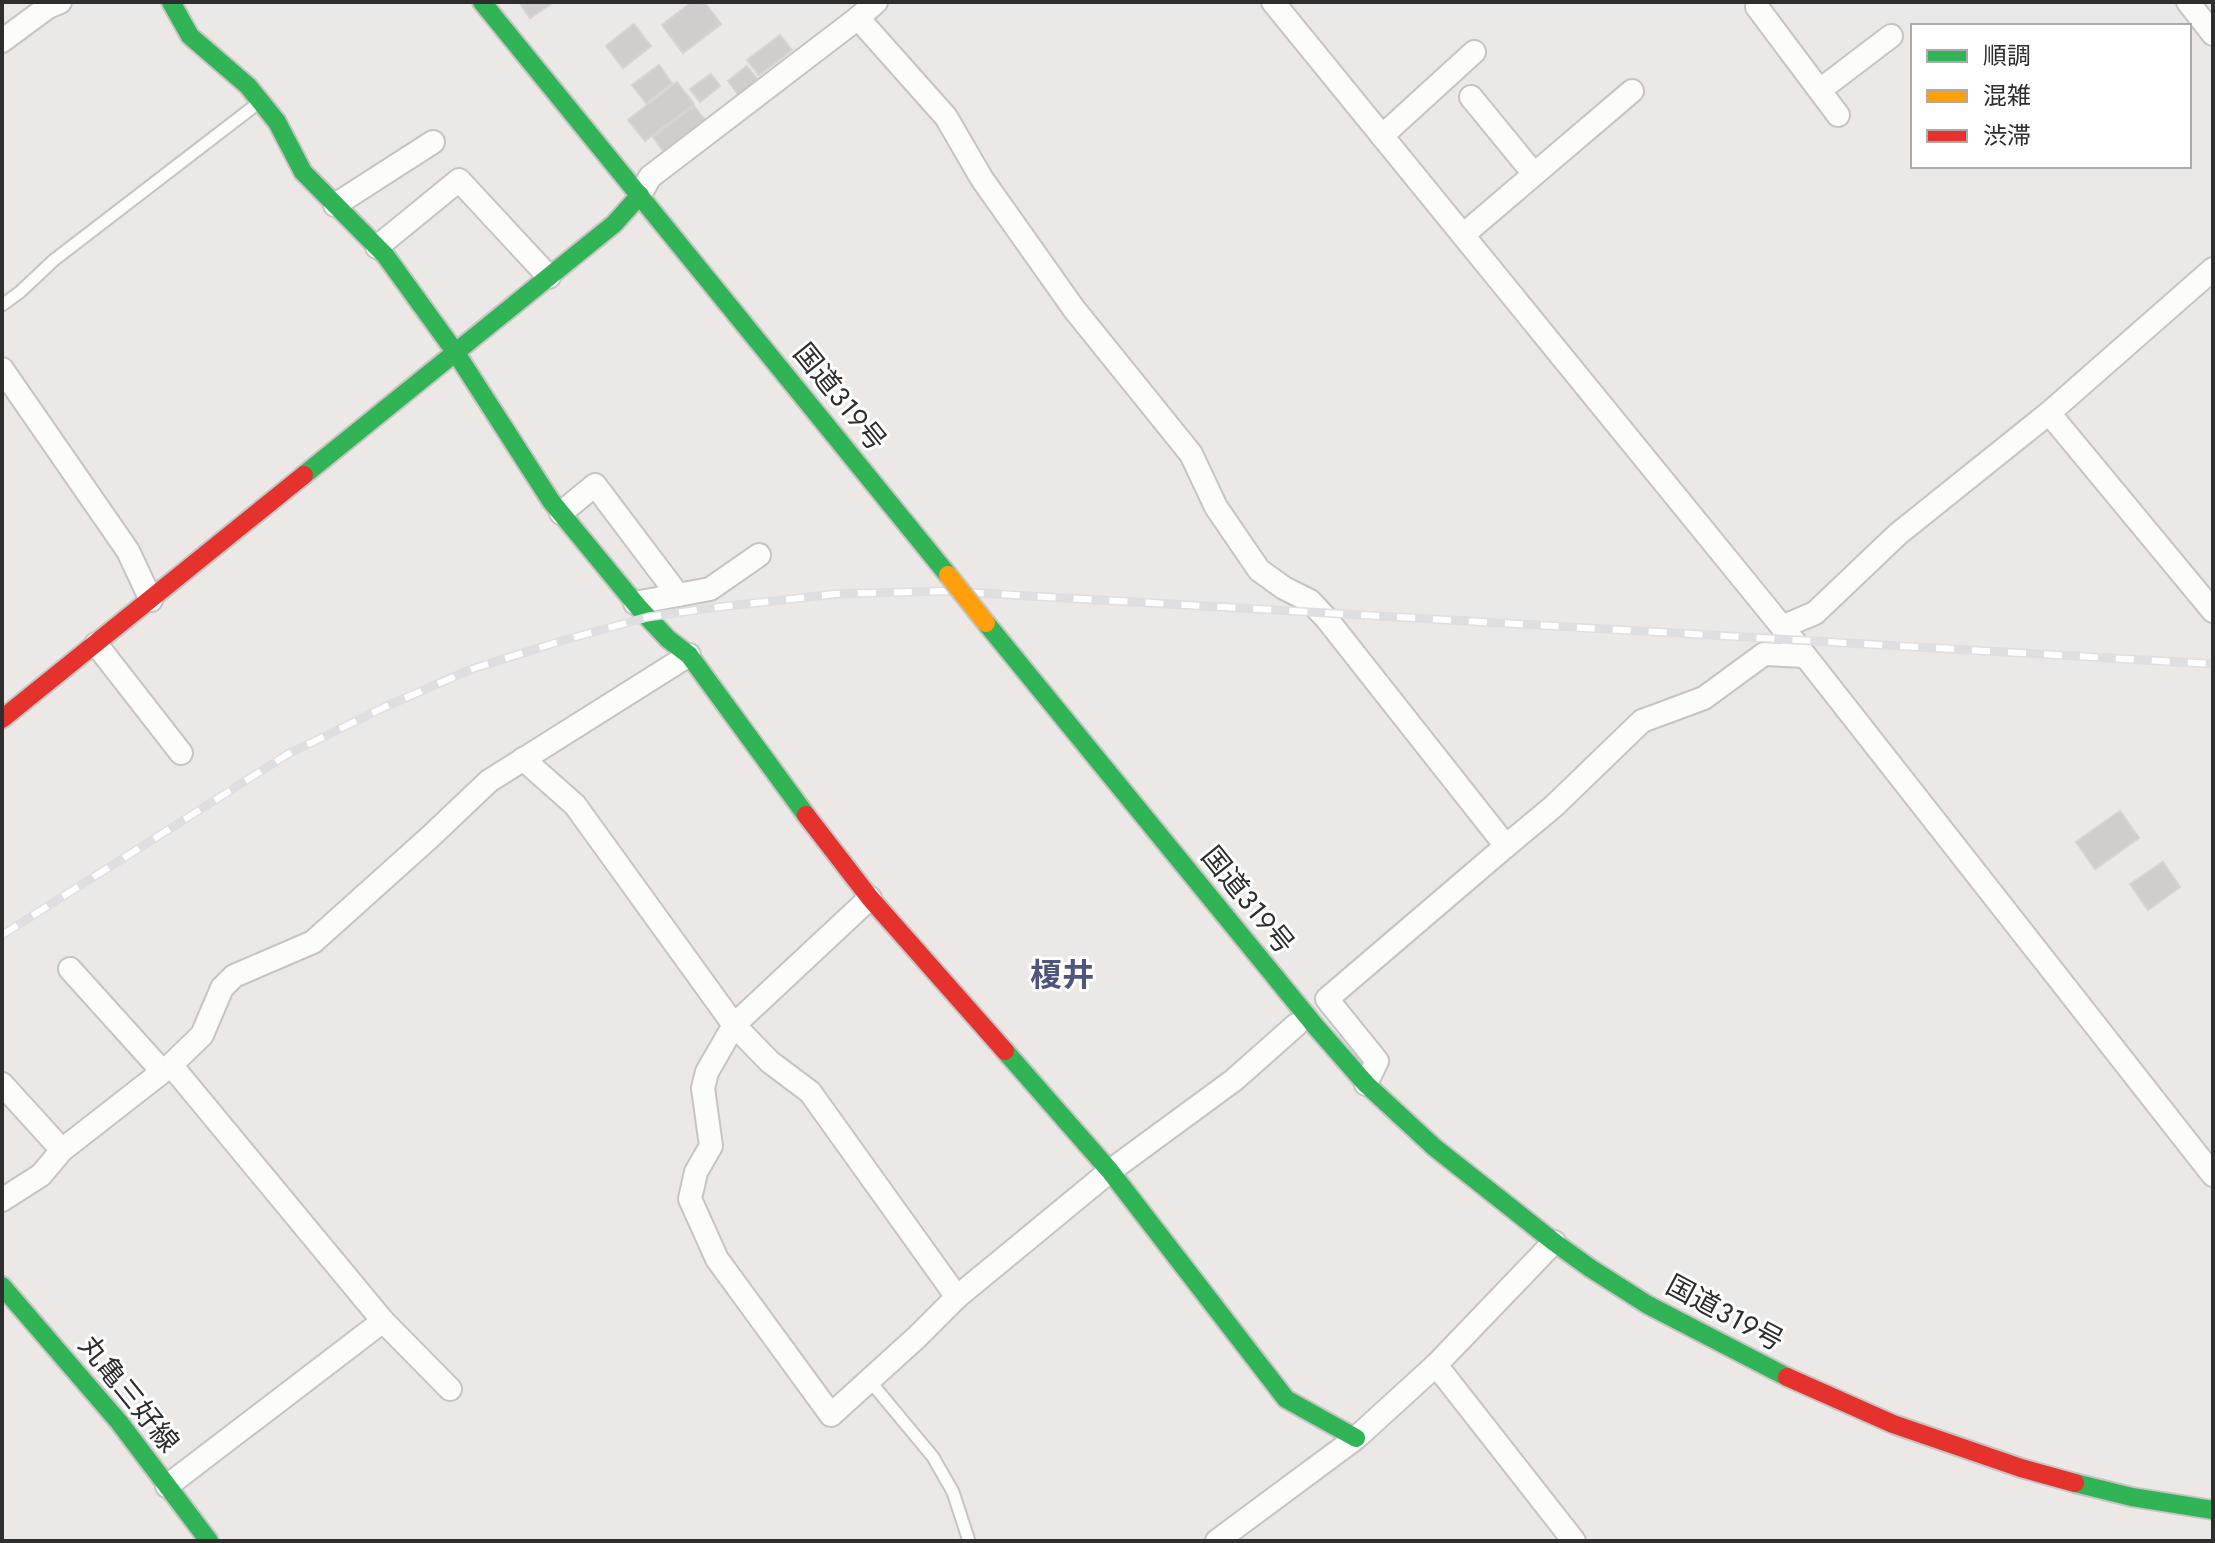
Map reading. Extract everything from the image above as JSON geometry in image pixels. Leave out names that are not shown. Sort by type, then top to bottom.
[{"type":"main road","points":[[171,2],[190,36],[248,86],[277,122],[303,172],[377,247],[456,353],[551,501],[635,603],[668,639],[689,655],[870,898],[1110,1171],[1286,1399],[1356,1438]]},
{"type":"main road","name":"国道319号","points":[[482,2],[1316,1027],[1366,1084],[1434,1147],[1590,1268],[1648,1305],[1780,1374],[1893,1424],[2021,1468],[2132,1497],[2213,1510]]},
{"type":"main road","points":[[2,719],[614,224],[640,195]]},
{"type":"main road","name":"丸亀三好線","points":[[2,1286],[119,1422],[209,1541]]},
{"type":"street","points":[[2,41],[48,7],[60,2]]},
{"type":"street","points":[[2188,2],[2213,34]]},
{"type":"street","points":[[1287,7],[1382,136],[1782,627],[2213,1175]]},
{"type":"street","points":[[640,195],[650,177],[865,8],[946,117],[982,179],[1074,309],[1191,454],[1216,507],[1259,570],[1310,601],[1326,618],[1506,846]]},
{"type":"street","points":[[1756,8],[1838,115]]},
{"type":"street","points":[[1820,90],[1891,36]]},
{"type":"street","points":[[1382,136],[1474,52]]},
{"type":"street","points":[[1463,235],[1632,91]]},
{"type":"street","points":[[1471,97],[1534,174]]},
{"type":"street","points":[[335,205],[433,142]]},
{"type":"street","points":[[377,247],[459,180],[549,277]]},
{"type":"street","points":[[1782,627],[1815,613],[1898,534],[2049,413],[2213,269]]},
{"type":"street","points":[[2,369],[128,551],[151,600]]},
{"type":"street","points":[[2049,413],[2213,611]]},
{"type":"street","points":[[561,513],[595,485],[678,595]]},
{"type":"street","points":[[635,603],[710,589],[759,555]]},
{"type":"street","points":[[96,644],[181,753]]},
{"type":"street","points":[[1366,1084],[1377,1061],[1327,999],[1554,806],[1642,721],[1704,698],[1764,654],[1805,656]]},
{"type":"street","points":[[2,1200],[41,1175],[62,1150],[167,1068],[202,1035],[222,988],[234,976],[313,942],[489,781],[689,655]]},
{"type":"street","points":[[523,759],[575,805],[734,1025],[770,1062],[810,1092],[957,1297]]},
{"type":"street","points":[[870,898],[734,1025],[707,1072],[703,1088],[711,1146],[696,1172],[690,1199],[717,1259],[831,1415],[957,1297],[1110,1171],[1234,1080],[1296,1025]]},
{"type":"street","points":[[70,969],[167,1068],[383,1321],[450,1389]]},
{"type":"street","points":[[2,1084],[62,1150]]},
{"type":"street","points":[[1217,1541],[1356,1438],[1436,1365],[1554,1242]]},
{"type":"street","points":[[167,1486],[383,1321]]},
{"type":"street","points":[[1436,1365],[1574,1541]]},
{"type":"lane","points":[[2,305],[54,260],[260,101]]},
{"type":"lane","points":[[869,1380],[933,1457],[953,1492],[969,1541]]},
{"type":"building","points":[[519,2],[554,2],[530,18]]},
{"type":"building","points":[[692,2],[704,2],[721,24],[683,53],[662,25]]},
{"type":"building","points":[[634,24],[651,46],[623,68],[606,46]]},
{"type":"building","points":[[780,35],[792,50],[759,75],[747,60]]},
{"type":"building","points":[[659,65],[672,83],[646,103],[632,85]]},
{"type":"building","points":[[747,66],[763,86],[743,101],[728,81]]},
{"type":"building","points":[[711,74],[720,86],[700,102],[690,89]]},
{"type":"building","points":[[677,82],[694,104],[645,141],[628,120]]},
{"type":"building","points":[[694,106],[708,124],[666,155],[653,137]]},
{"type":"building","points":[[2120,811],[2139,838],[2095,869],[2076,842]]},
{"type":"building","points":[[2163,862],[2180,887],[2148,910],[2130,884]]},
{"type":"railway","points":[[2,935],[288,754],[389,705],[472,669],[561,641],[648,617],[710,608],[835,594],[944,591],[2213,664]]},
{"type":"traffic: fast","points":[[171,2],[190,36],[248,86],[277,122],[303,172],[385,255],[456,353],[551,501],[639,608],[668,639],[689,655],[806,815]]},
{"type":"traffic: fast","points":[[482,2],[948,575]]},
{"type":"traffic: fast","points":[[304,475],[614,224],[640,195]]},
{"type":"traffic: fast","points":[[986,623],[1366,1084],[1434,1147],[1590,1268],[1648,1305],[1787,1377]]},
{"type":"traffic: fast","points":[[1005,1051],[1110,1171],[1286,1399],[1356,1438]]},
{"type":"traffic: fast","points":[[2,1286],[119,1422],[209,1541]]},
{"type":"traffic: fast","points":[[2075,1483],[2132,1497],[2213,1510]]},
{"type":"traffic: jam","points":[[2,719],[304,475]]},
{"type":"traffic: jam","points":[[806,815],[870,898],[1005,1051]]},
{"type":"traffic: jam","points":[[1787,1377],[1893,1424],[2075,1483]]},
{"type":"traffic: slow","points":[[948,575],[986,623]]},
{"type":"district","name":"榎井","points":[[1062,975]]}]
